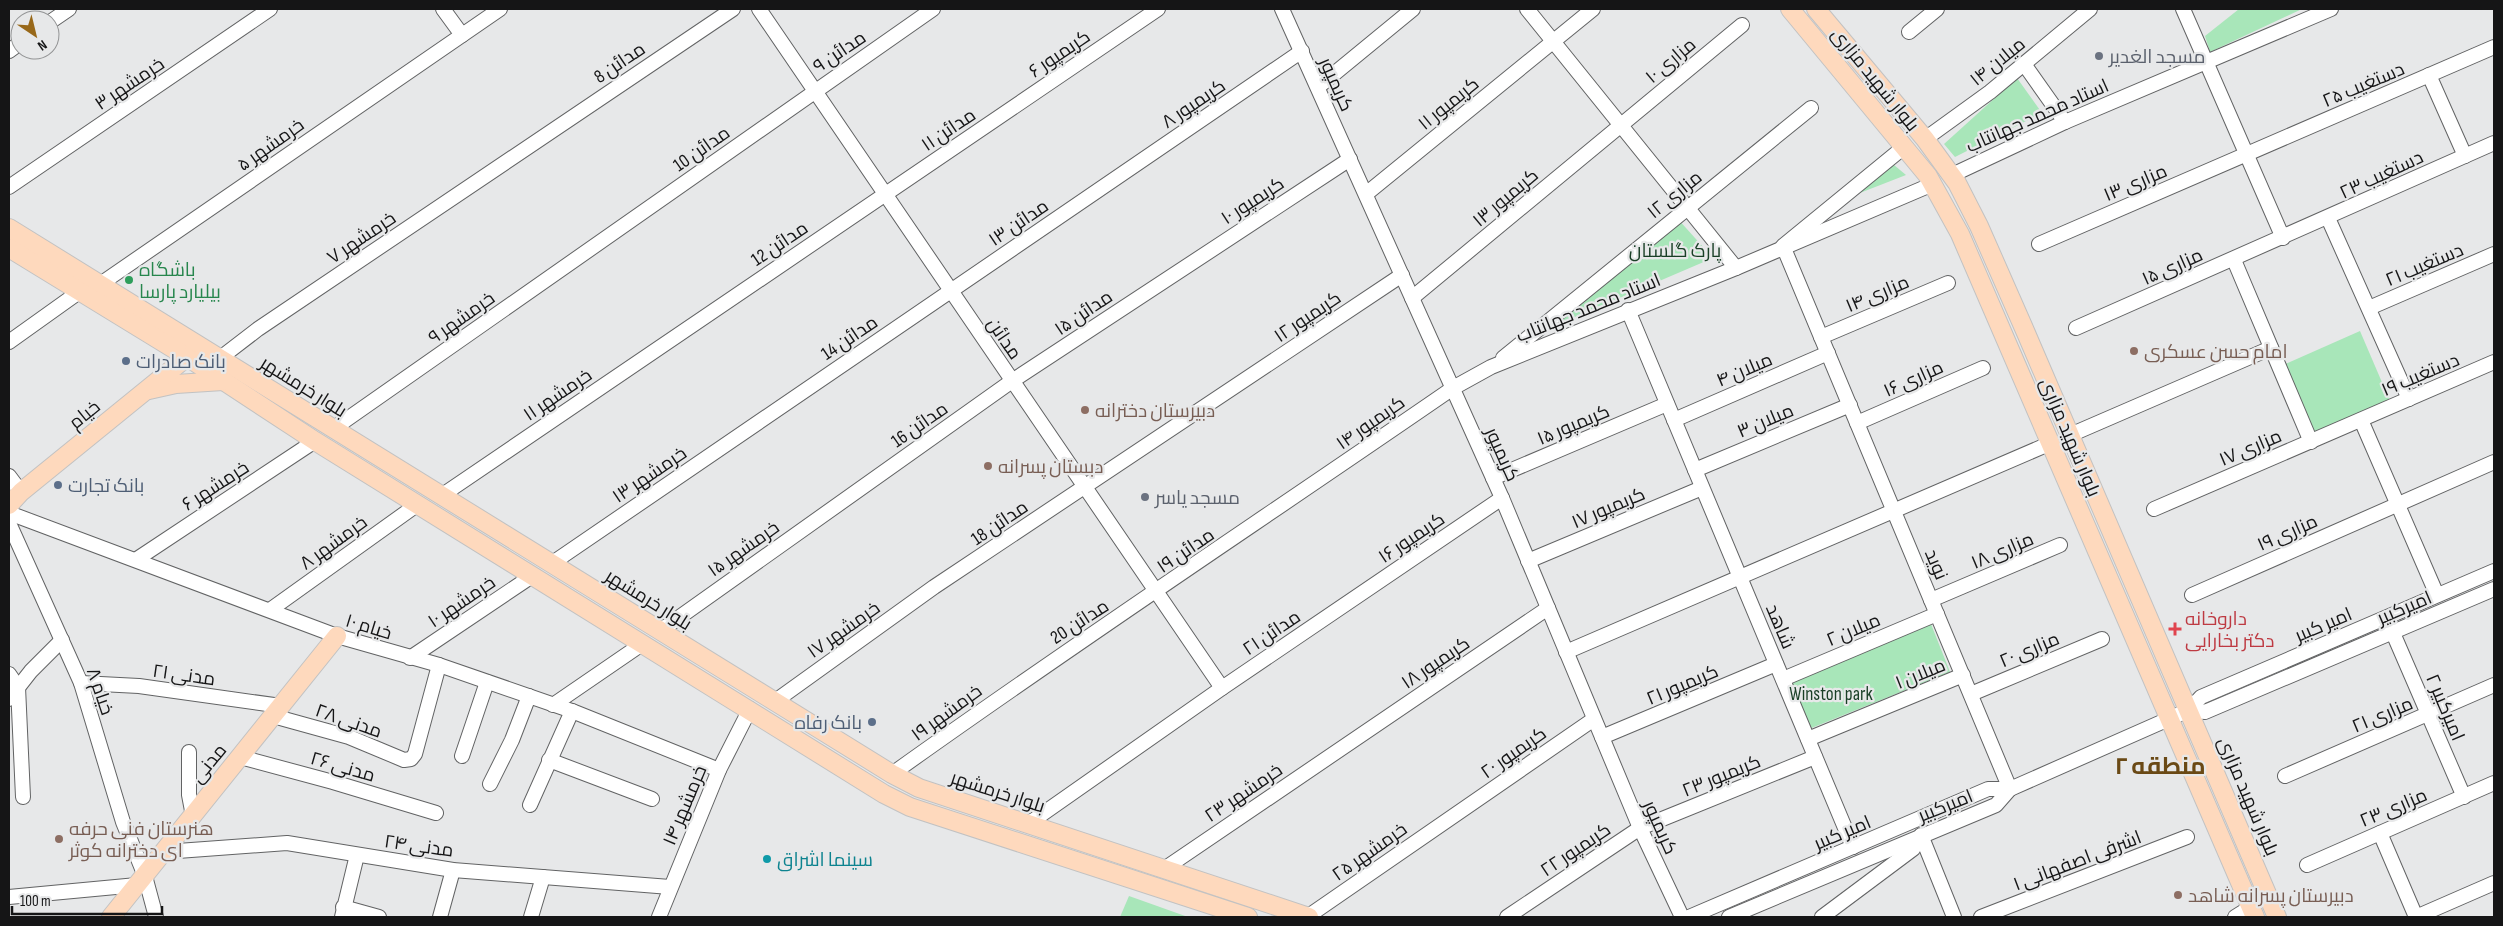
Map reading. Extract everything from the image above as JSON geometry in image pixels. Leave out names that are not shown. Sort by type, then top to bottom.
[{"type":"main road","name":"بلوار شهید مزاری","points":[[1790,9],[1933,184],[1960,234],[2253,912]]},
{"type":"main road","name":"بلوار شهید مزاری","points":[[1816,9],[1925,139],[1952,175],[1979,226],[2277,917]]},
{"type":"main road","name":"بلوار خرمشهر","points":[[9,228],[892,774],[919,788],[1308,917]]},
{"type":"main road","name":"بلوار خرمشهر","points":[[9,248],[187,357],[315,441],[750,709],[862,781],[910,807],[1242,915]]},
{"type":"main road","points":[[2007,342],[2026,333]]},
{"type":"main road","name":"خیام","points":[[9,505],[21,492],[187,357]]},
{"type":"main road","points":[[146,391],[176,384],[223,381]]},
{"type":"main road","points":[[472,538],[487,524]]},
{"type":"main road","name":"مدنی","points":[[111,917],[337,636]]},
{"type":"main road","points":[[1242,895],[1242,915]]},
{"type":"street","name":"خرمشهر ۳","points":[[9,187],[270,9]]},
{"type":"street","points":[[443,9],[462,35]]},
{"type":"street","name":"خرمشهر ۵","points":[[99,284],[500,9]]},
{"type":"street","name":"مدائن 8","points":[[525,147],[733,9]]},
{"type":"street","name":"مدائن","points":[[759,9],[1222,688]]},
{"type":"street","name":"مدائن ۹","points":[[814,90],[934,9]]},
{"type":"street","name":"کریمپور ۶","points":[[1031,95],[1158,9]]},
{"type":"street","name":"کریمپور","points":[[1282,9],[1502,498],[1640,828],[1682,917]]},
{"type":"street","points":[[1318,87],[1413,9]]},
{"type":"street","points":[[1527,9],[1736,268]]},
{"type":"street","name":"کریمپور ۱۱","points":[[1366,194],[1593,9]]},
{"type":"street","points":[[1909,32],[1937,9]]},
{"type":"street","name":"میلان ۱۴","points":[[1925,139],[1990,92],[2090,9]]},
{"type":"street","points":[[2183,9],[2283,238]]},
{"type":"street","name":"استاد محمد جهانتاب","points":[[1952,175],[2065,122],[2331,9]]},
{"type":"street","name":"مزاری ۱۰","points":[[1621,125],[1742,25]]},
{"type":"street","name":"دستغیب ۲۵","points":[[2246,154],[2494,47]]},
{"type":"street","name":"کریمپور ۸","points":[[1106,185],[1302,51]]},
{"type":"street","points":[[2024,64],[2065,122]]},
{"type":"street","points":[[2429,75],[2465,156]]},
{"type":"street","name":"مدائن 10","points":[[610,236],[814,90]]},
{"type":"street","name":"مدائن ۱۱","points":[[885,194],[1031,95]]},
{"type":"street","name":"مزاری ۱۲","points":[[1491,367],[1811,108]]},
{"type":"street","name":"کریمپور ۱۳","points":[[1412,298],[1621,125]]},
{"type":"street","name":"دستغیب ۲۳","points":[[2283,238],[2494,143]]},
{"type":"street","name":"خرمشهر ۷","points":[[219,359],[258,329],[525,147]]},
{"type":"street","points":[[1783,246],[1904,147]]},
{"type":"street","name":"مزاری ۱۳","points":[[2039,244],[2246,154]]},
{"type":"street","name":"کریمپور ۱۰","points":[[1175,273],[1350,159]]},
{"type":"street","name":"استاد محمد جهانتاب","points":[[1453,388],[1491,367],[1628,310],[1736,268],[1783,246],[1933,184]]},
{"type":"street","name":"مدائن ۱۳","points":[[951,290],[1106,185]]},
{"type":"street","name":"مدائن 12","points":[[694,324],[885,194]]},
{"type":"street","points":[[2328,218],[2409,399]]},
{"type":"street","name":"خرمشهر ۹","points":[[333,429],[610,236]]},
{"type":"street","name":"مزاری ۱۵","points":[[2076,328],[2283,238]]},
{"type":"street","name":"نوید","points":[[1783,246],[2010,789]]},
{"type":"street","name":"دستغیب ۲۱","points":[[2369,308],[2494,254]]},
{"type":"street","points":[[2234,260],[2311,442]]},
{"type":"street","name":"مدائن ۱۵","points":[[1012,381],[1175,273]]},
{"type":"street","name":"کریمپور ۱۲","points":[[1084,488],[1234,389],[1402,274]]},
{"type":"street","name":"مزاری ۱۴","points":[[1822,337],[1948,283]]},
{"type":"street","name":"مدائن 14","points":[[769,415],[951,290]]},
{"type":"street","points":[[9,342],[79,292]]},
{"type":"street","name":"شاهد","points":[[1628,310],[1853,847]]},
{"type":"street","name":"خرمشهر ۱۱","points":[[441,496],[694,324]]},
{"type":"street","points":[[2070,435],[2271,348]]},
{"type":"street","name":"میلان ۴","points":[[1674,420],[1828,353]]},
{"type":"street","name":"دستغیب ۱۹","points":[[2361,420],[2494,362]]},
{"type":"street","name":"مزاری ۱۶","points":[[1857,423],[1983,368]]},
{"type":"street","name":"مدائن 16","points":[[848,496],[1012,381]]},
{"type":"street","name":"کریمپور ۱۴","points":[[1309,487],[1453,388]]},
{"type":"street","name":"کریمپور ۱۵","points":[[1493,478],[1667,404]]},
{"type":"street","name":"میلان ۳","points":[[1695,470],[1850,405]]},
{"type":"street","name":"خرمشهر ۱۳","points":[[550,564],[769,415]]},
{"type":"street","points":[[2361,420],[2437,596]]},
{"type":"street","name":"مزاری ۱۷","points":[[2154,509],[2361,420]]},
{"type":"street","name":"خرمشهر ۶","points":[[136,559],[315,441]]},
{"type":"street","points":[[1566,652],[2051,443]]},
{"type":"street","name":"مزاری ۱۹","points":[[2192,595],[2494,462]]},
{"type":"street","points":[[9,476],[21,492]]},
{"type":"street","name":"مدائن ۱۹","points":[[1156,592],[1309,487]]},
{"type":"street","name":"مدائن 18","points":[[934,587],[1084,488]]},
{"type":"street","name":"کریمپور ۱۷","points":[[1528,561],[1702,488]]},
{"type":"street","name":"خرمشهر ۱۵","points":[[660,631],[848,496]]},
{"type":"street","name":"کریمپور ۱۶","points":[[1341,607],[1502,498]]},
{"type":"street","name":"خرمشهر ۸","points":[[270,610],[418,504]]},
{"type":"street","name":"خیام ۱۰","points":[[9,513],[136,559],[337,636],[439,665],[529,696],[719,770]]},
{"type":"street","name":"خیام ۸","points":[[9,523],[81,683],[141,881],[156,917]]},
{"type":"street","name":"مزاری ۱۸","points":[[1931,600],[2060,545]]},
{"type":"street","name":"امیر کبیر","points":[[2170,719],[2189,710],[2201,698],[2494,571]]},
{"type":"street","name":"خرمشهر ۱۰","points":[[410,658],[532,576]]},
{"type":"street","name":"خرمشهر ۱۷","points":[[774,702],[934,587]]},
{"type":"street","name":"امیرکبیر","points":[[2189,710],[2205,712],[2494,589]]},
{"type":"street","name":"مدائن 20","points":[[1022,680],[1156,592]]},
{"type":"street","name":"مدائن ۲۱","points":[[1028,824],[1341,607]]},
{"type":"street","name":"کریمپور ۱۸","points":[[1344,747],[1548,608]]},
{"type":"street","name":"میلان ۲","points":[[1783,679],[1937,614]]},
{"type":"street","name":"امیرکبیر ۲","points":[[2393,632],[2464,797]]},
{"type":"street","name":"مزاری ۲۰","points":[[1970,694],[2102,638]]},
{"type":"street","points":[[9,698],[14,690],[62,640]]},
{"type":"street","points":[[553,705],[642,644]]},
{"type":"street","name":"کریمپور ۲۱","points":[[1602,738],[1776,664]]},
{"type":"street","name":"مدنی ۲۸","points":[[277,711],[349,737],[404,760],[411,759],[415,754],[439,665]]},
{"type":"street","points":[[9,674],[14,690],[23,796]]},
{"type":"street","name":"میلان ۱","points":[[1808,739],[1963,675]]},
{"type":"street","name":"خرمشهر ۱۹","points":[[892,774],[1022,680]]},
{"type":"street","points":[[462,756],[487,682]]},
{"type":"street","name":"مدنی ۲۱","points":[[81,683],[138,686],[277,711]]},
{"type":"street","name":"مزاری ۲۱","points":[[2285,776],[2494,686]]},
{"type":"street","points":[[490,784],[512,740],[529,696]]},
{"type":"street","name":"خرمشهر ۱۴","points":[[659,917],[719,770],[750,709]]},
{"type":"street","points":[[530,805],[572,712]]},
{"type":"street","name":"کریمپور ۲۰","points":[[1453,816],[1594,719]]},
{"type":"street","name":"امیرکبیر","points":[[1729,917],[1996,805],[2010,789],[2170,719]]},
{"type":"street","name":"خرمشهر ۲۳","points":[[1164,869],[1344,747]]},
{"type":"street","points":[[189,752],[189,794],[193,816]]},
{"type":"street","name":"مدنی ۲۶","points":[[240,757],[334,782],[436,813]]},
{"type":"street","name":"کریمپور ۲۳","points":[[1640,828],[1816,757]]},
{"type":"street","points":[[549,760],[652,800]]},
{"type":"street","name":"مزاری ۲۳","points":[[2307,865],[2494,784]]},
{"type":"street","name":"امیر کبیر","points":[[1689,917],[1988,789],[2010,789]]},
{"type":"street","name":"خرمشهر ۲۵","points":[[1308,917],[1453,816]]},
{"type":"street","name":"کریمپور ۲۲","points":[[1508,917],[1640,828]]},
{"type":"street","points":[[2380,833],[2416,917],[2494,883]]},
{"type":"street","points":[[1822,917],[1913,849],[1921,835]]},
{"type":"street","points":[[1921,835],[1954,917]]},
{"type":"street","name":"اشرفی اصفهانی ۱","points":[[1981,917],[2187,837]]},
{"type":"street","name":"مدنی ۲۴","points":[[164,852],[287,843],[454,870],[670,888]]},
{"type":"street","points":[[356,855],[342,912],[379,917]]},
{"type":"street","points":[[440,917],[454,870]]},
{"type":"street","points":[[531,917],[544,877]]},
{"type":"street","points":[[9,897],[141,881]]},
{"type":"street","points":[[2235,917],[2253,912]]},
{"type":"green space","points":[[2239,9],[2302,9],[2210,52],[2205,36]]},
{"type":"green space","points":[[2017,78],[2042,113],[1955,157],[1944,144]]},
{"type":"green space","points":[[1894,165],[1906,175],[1847,198]]},
{"type":"green space","name":"پارک گلستان","points":[[1677,218],[1713,258],[1552,327]]},
{"type":"green space","points":[[2360,331],[2390,401],[2313,434],[2283,365]]},
{"type":"green space","name":"Winston park","points":[[1931,624],[1950,672],[1809,729],[1789,682]]},
{"type":"green space","points":[[1129,896],[1188,917],[1120,917]]},
{"type":"place","name":"مسجد الغدیر","points":[[2099,56]]},
{"type":"place","name":"باشگاه بیلیارد پارسا","points":[[129,280]]},
{"type":"place","name":"امام حسن عسکری","points":[[2134,351]]},
{"type":"place","name":"بانک صادرات","points":[[126,361]]},
{"type":"place","name":"دبیرستان دخترانه","points":[[1085,410]]},
{"type":"place","name":"دبستان پسرانه","points":[[988,466]]},
{"type":"place","name":"بانک تجارت","points":[[58,485]]},
{"type":"place","name":"مسجد یاسر","points":[[1145,497]]},
{"type":"place","name":"داروخانه دکتر بخارایی","points":[[2175,629]]},
{"type":"place","name":"بانک رفاه","points":[[872,722]]},
{"type":"place","name":"هنرستان فنی حرفه ای دخترانه کوثر","points":[[59,839]]},
{"type":"place","name":"سینما اشراق","points":[[767,859]]},
{"type":"place","name":"دبیرستان پسرانه شاهد","points":[[2178,895]]},
{"type":"district","name":"منطقه ۲","points":[[2160,766]]}]
